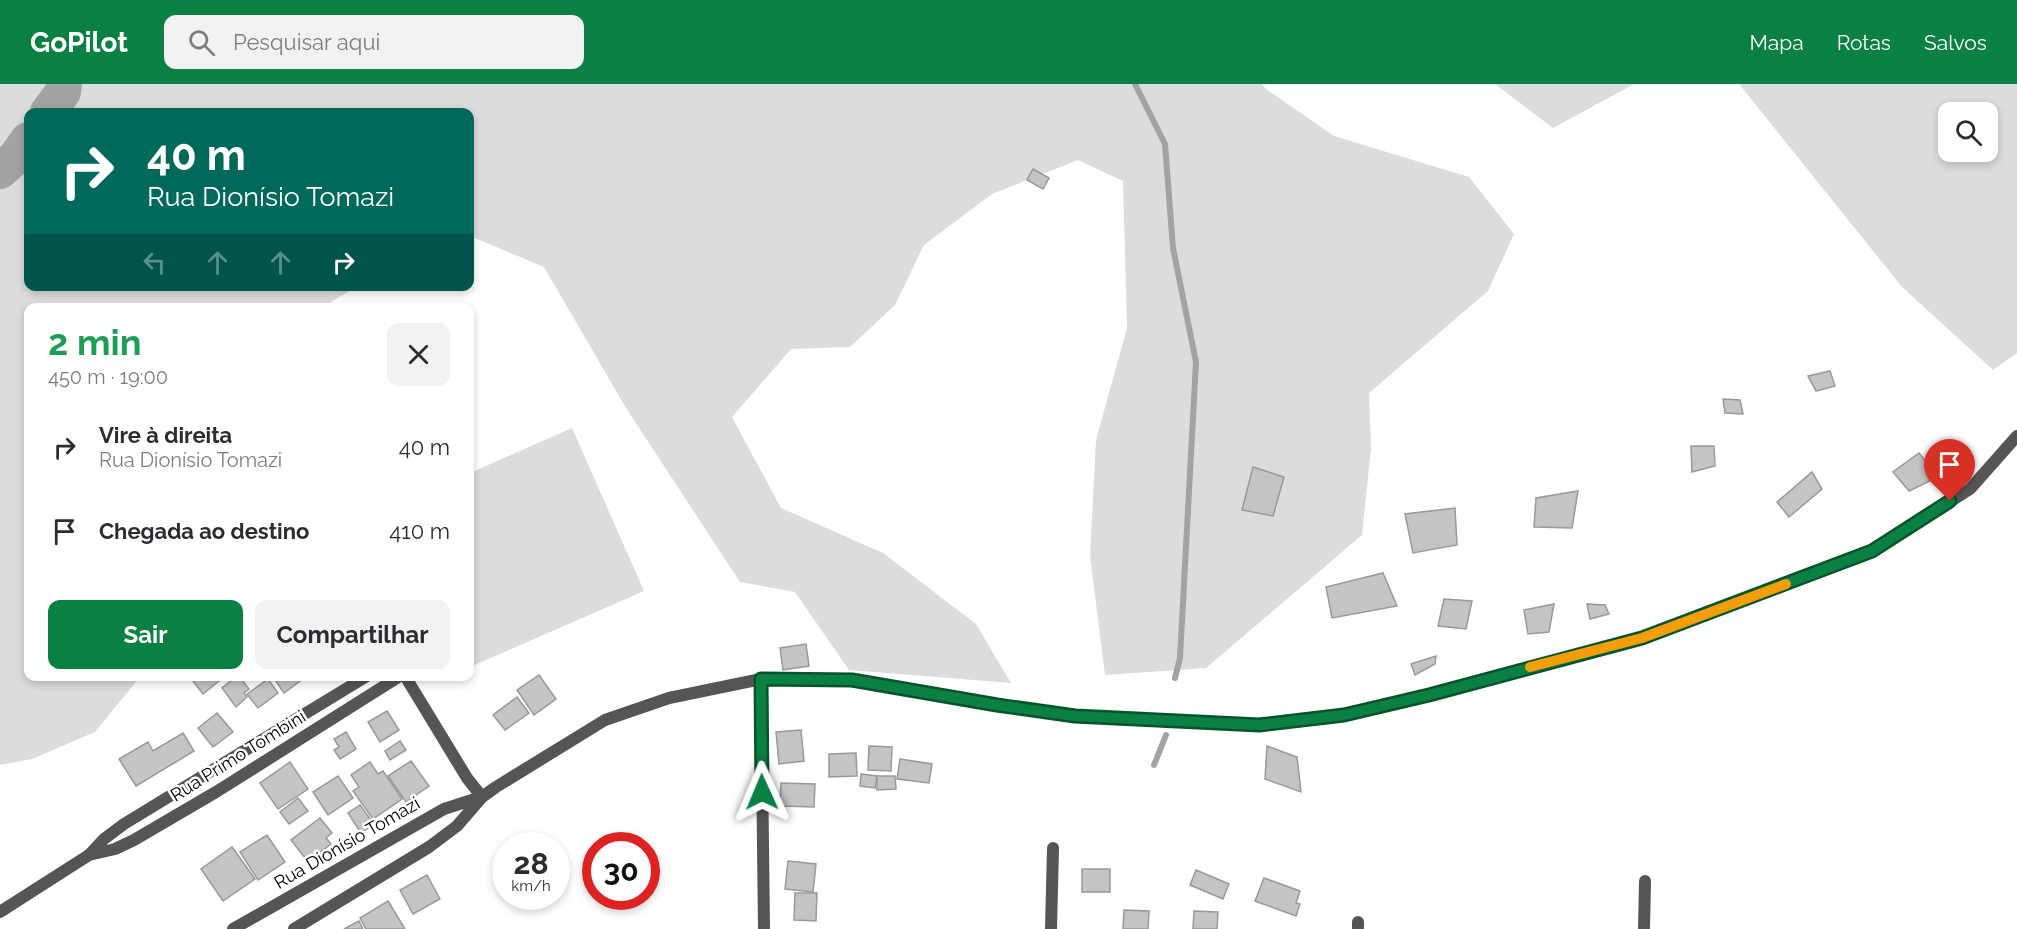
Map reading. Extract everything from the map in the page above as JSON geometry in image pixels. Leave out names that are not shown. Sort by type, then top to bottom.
[{"type":"street","name":"Rua Dionísio Tomazi","points":[[233,929],[444,809],[482,797],[604,720],[669,698],[761,679],[852,680],[1075,716],[1259,725],[1344,715],[1429,695],[1642,638],[1872,551],[1970,489],[2017,436]]},
{"type":"street","points":[[761,679],[764,929]]},
{"type":"street","name":"Rua Primo Tombini","points":[[0,912],[89,855],[104,839],[124,824],[359,681]]},
{"type":"street","name":"Rua Primo Tombini","points":[[89,855],[115,849],[134,840],[216,792],[392,681]]},
{"type":"street","points":[[408,681],[467,778],[482,797]]},
{"type":"street","name":"Rua Dionísio Tomazi","points":[[294,929],[429,847],[456,826],[482,797]]},
{"type":"street","points":[[1051,929],[1053,848]]},
{"type":"street","points":[[1644,929],[1646,881]]},
{"type":"shaded area","points":[[0,84],[1262,84],[1334,136],[1469,177],[1514,234],[1488,291],[1369,393],[1371,448],[1362,535],[1206,668],[1105,675],[1090,556],[1096,440],[1127,328],[1123,181],[1078,160],[992,194],[924,245],[895,305],[850,347],[791,349],[732,417],[781,508],[883,553],[976,624],[1011,683],[849,670],[795,592],[740,582],[626,408],[544,267],[474,238],[474,108],[24,108],[24,291],[349,291],[330,303],[24,303],[24,681],[137,681],[95,732],[32,759],[0,765]]},
{"type":"shaded area","points":[[1495,84],[1634,84],[1553,128]]},
{"type":"shaded area","points":[[1739,84],[2017,84],[2017,353],[1993,370],[1902,287]]},
{"type":"shaded area","points":[[572,428],[644,591],[474,665],[474,471]]},
{"type":"building","points":[[1033,169],[1049,178],[1043,189],[1027,180]]},
{"type":"building","points":[[1830,371],[1835,386],[1816,391],[1808,376]]},
{"type":"building","points":[[1723,399],[1740,400],[1743,414],[1725,413]]},
{"type":"building","points":[[1691,446],[1714,446],[1715,466],[1692,472]]},
{"type":"building","points":[[1919,453],[1938,477],[1909,491],[1893,472]]},
{"type":"building","points":[[1253,467],[1284,477],[1273,516],[1242,510]]},
{"type":"building","points":[[1812,472],[1822,489],[1789,517],[1777,502]]},
{"type":"building","points":[[1578,491],[1572,528],[1534,527],[1536,498]]},
{"type":"building","points":[[1455,508],[1457,545],[1413,553],[1405,514]]},
{"type":"building","points":[[1383,573],[1397,606],[1332,618],[1326,587]]},
{"type":"building","points":[[1444,599],[1472,601],[1466,629],[1438,626]]},
{"type":"building","points":[[1554,604],[1549,632],[1528,634],[1524,610]]},
{"type":"building","points":[[1587,604],[1605,605],[1609,614],[1590,619]]},
{"type":"building","points":[[806,644],[809,666],[783,670],[780,648]]},
{"type":"building","points":[[1436,656],[1435,664],[1415,675],[1411,664]]},
{"type":"building","points":[[539,675],[556,699],[534,715],[517,690]]},
{"type":"building","points":[[193,681],[219,681],[203,694]]},
{"type":"building","points":[[231,681],[243,681],[249,689],[244,693],[247,697],[236,707],[222,688]]},
{"type":"building","points":[[265,681],[269,681],[278,693],[258,708],[247,694]]},
{"type":"building","points":[[276,681],[300,681],[284,693]]},
{"type":"building","points":[[517,697],[529,713],[505,730],[493,715]]},
{"type":"building","points":[[387,711],[399,730],[380,742],[368,722]]},
{"type":"building","points":[[217,713],[233,732],[213,747],[198,728]]},
{"type":"building","points":[[801,730],[804,761],[779,764],[776,732]]},
{"type":"building","points":[[346,732],[356,749],[340,759],[334,750],[339,747],[334,739]]},
{"type":"building","points":[[183,733],[194,751],[136,786],[119,759],[148,742],[153,751]]},
{"type":"building","points":[[400,741],[406,750],[390,760],[385,751]]},
{"type":"building","points":[[869,746],[892,747],[891,771],[868,770]]},
{"type":"building","points":[[1267,746],[1297,757],[1301,792],[1265,779]]},
{"type":"building","points":[[856,753],[857,776],[829,777],[829,754]]},
{"type":"building","points":[[900,759],[932,764],[929,783],[897,779]]},
{"type":"building","points":[[411,761],[429,786],[406,802],[388,776]]},
{"type":"building","points":[[290,762],[308,789],[278,809],[260,783]]},
{"type":"building","points":[[370,762],[378,774],[383,771],[402,799],[373,819],[353,791],[359,787],[351,775]]},
{"type":"building","points":[[861,774],[877,776],[875,788],[860,786]]},
{"type":"building","points":[[338,776],[353,798],[328,815],[313,792]]},
{"type":"building","points":[[877,776],[895,776],[896,789],[877,790]]},
{"type":"building","points":[[781,783],[815,784],[814,807],[780,806]]},
{"type":"building","points":[[298,798],[308,811],[289,824],[280,812]]},
{"type":"building","points":[[360,805],[374,824],[361,833],[348,813]]},
{"type":"building","points":[[320,818],[332,833],[326,838],[331,844],[308,862],[291,840]]},
{"type":"building","points":[[267,835],[285,862],[258,880],[240,852]]},
{"type":"building","points":[[232,847],[255,879],[223,901],[201,869]]},
{"type":"building","points":[[788,861],[816,864],[813,892],[785,889]]},
{"type":"building","points":[[1082,869],[1110,869],[1110,892],[1082,892]]},
{"type":"building","points":[[1196,870],[1229,884],[1223,899],[1190,885]]},
{"type":"building","points":[[427,875],[440,899],[413,914],[400,890]]},
{"type":"building","points":[[1264,878],[1300,891],[1296,903],[1300,904],[1296,916],[1255,901]]},
{"type":"building","points":[[795,893],[817,893],[816,921],[794,920]]},
{"type":"building","points":[[388,901],[405,929],[366,929],[360,918]]},
{"type":"building","points":[[1124,910],[1149,911],[1148,929],[1123,929]]},
{"type":"building","points":[[1194,911],[1218,912],[1217,929],[1193,929]]},
{"type":"building","points":[[359,921],[363,929],[344,929]]},
{"type":"waterway","points":[[51,108],[63,92],[64,84]]},
{"type":"waterway","points":[[1135,84],[1165,144],[1173,248],[1196,362],[1180,658],[1175,678]]},
{"type":"waterway","points":[[0,171],[16,157],[24,146]]},
{"type":"waterway","points":[[1154,765],[1166,735]]},
{"type":"slow traffic","points":[[1530,667],[1642,638],[1786,584]]},
{"type":"route","points":[[762,792],[761,679],[852,680],[1075,716],[1259,725],[1344,715],[1429,695],[1642,638],[1872,551],[1950,501]]}]
